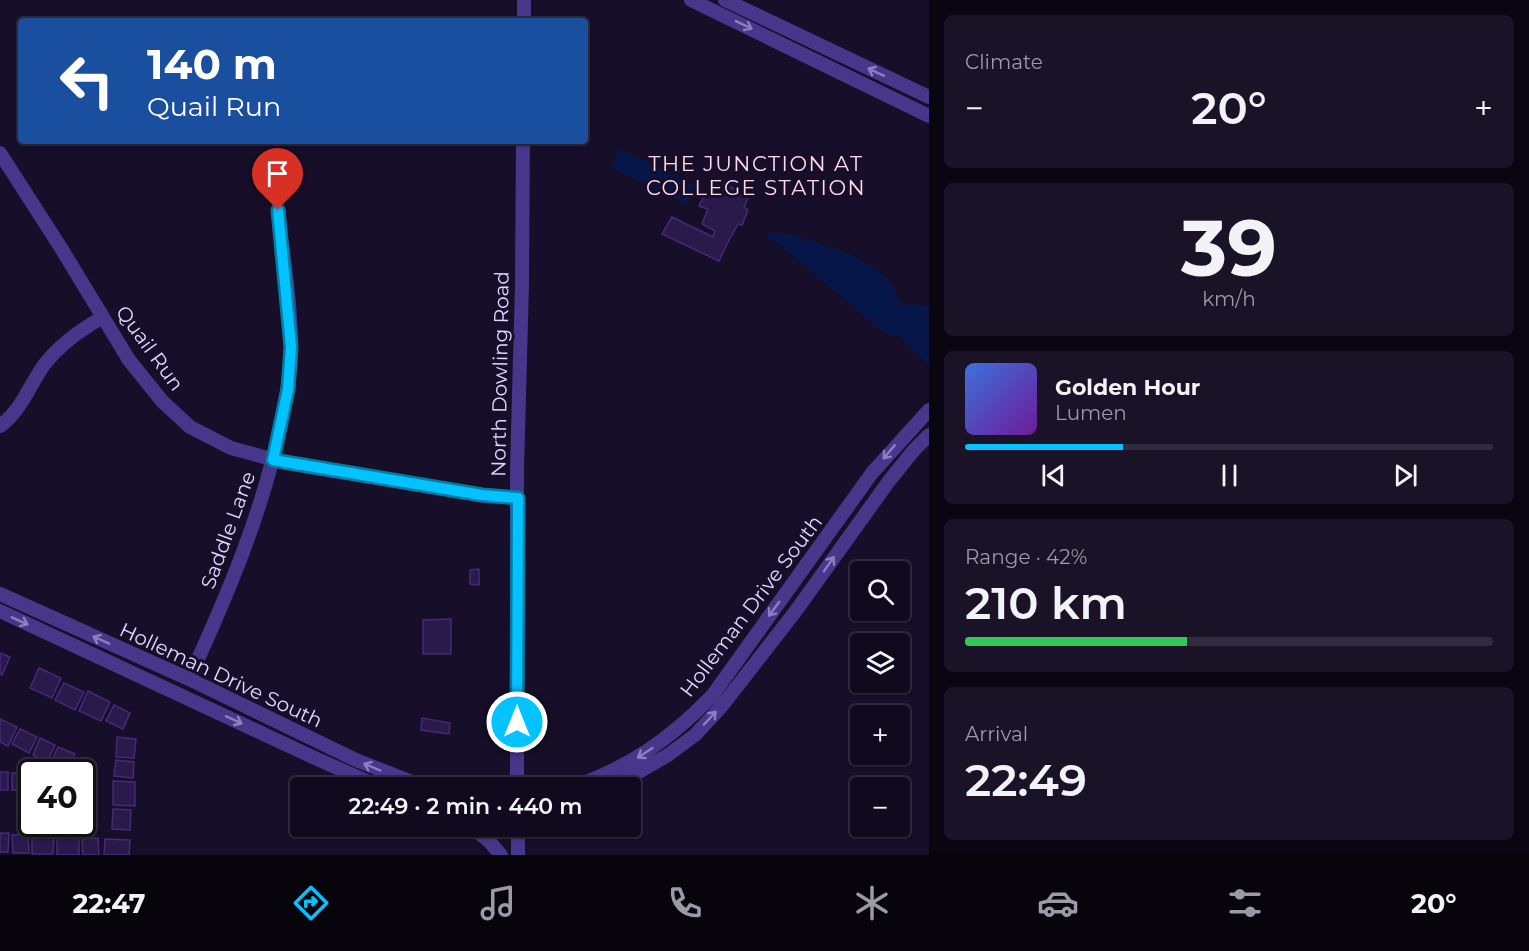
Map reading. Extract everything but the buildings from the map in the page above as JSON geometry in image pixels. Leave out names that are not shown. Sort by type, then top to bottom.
[{"type":"street","points":[[524,0],[524,18]]},
{"type":"street","points":[[691,0],[929,116]]},
{"type":"street","points":[[725,0],[929,97]]},
{"type":"street","name":"North Dowling Road","points":[[517,777],[523,144]]},
{"type":"street","name":"Quail Run","points":[[0,153],[142,378],[176,414],[206,436],[249,454],[273,460],[471,493],[518,498]]},
{"type":"street","name":"Saddle Lane","points":[[189,679],[247,543],[273,460],[288,389],[291,347],[278,210]]},
{"type":"street","points":[[0,426],[18,408],[43,366],[59,348],[103,317]]},
{"type":"street","name":"Holleman Drive South","points":[[598,777],[640,757],[685,723],[712,696],[872,474],[929,410]]},
{"type":"street","name":"Holleman Drive South","points":[[630,777],[668,755],[695,735],[721,707],[795,612],[889,481],[929,435]]},
{"type":"street","name":"Holleman Drive South","points":[[0,594],[189,679],[356,760],[399,777]]},
{"type":"street","name":"Holleman Drive South","points":[[0,611],[357,777]]},
{"type":"street","points":[[484,837],[501,855]]},
{"type":"street","points":[[518,837],[518,855]]},
{"type":"shaded area","points":[[620,149],[696,186],[687,205],[611,167]]},
{"type":"shaded area","points":[[769,232],[796,235],[852,255],[886,276],[903,306],[912,303],[929,307],[929,364],[919,357],[899,335],[886,334],[776,242],[767,237]]},
{"type":"district","name":"THE JUNCTION AT COLLEGE STATION","points":[[756,175]]},
{"type":"route","points":[[278,210],[291,347],[288,389],[273,460],[482,495],[518,498],[517,722]]}]
